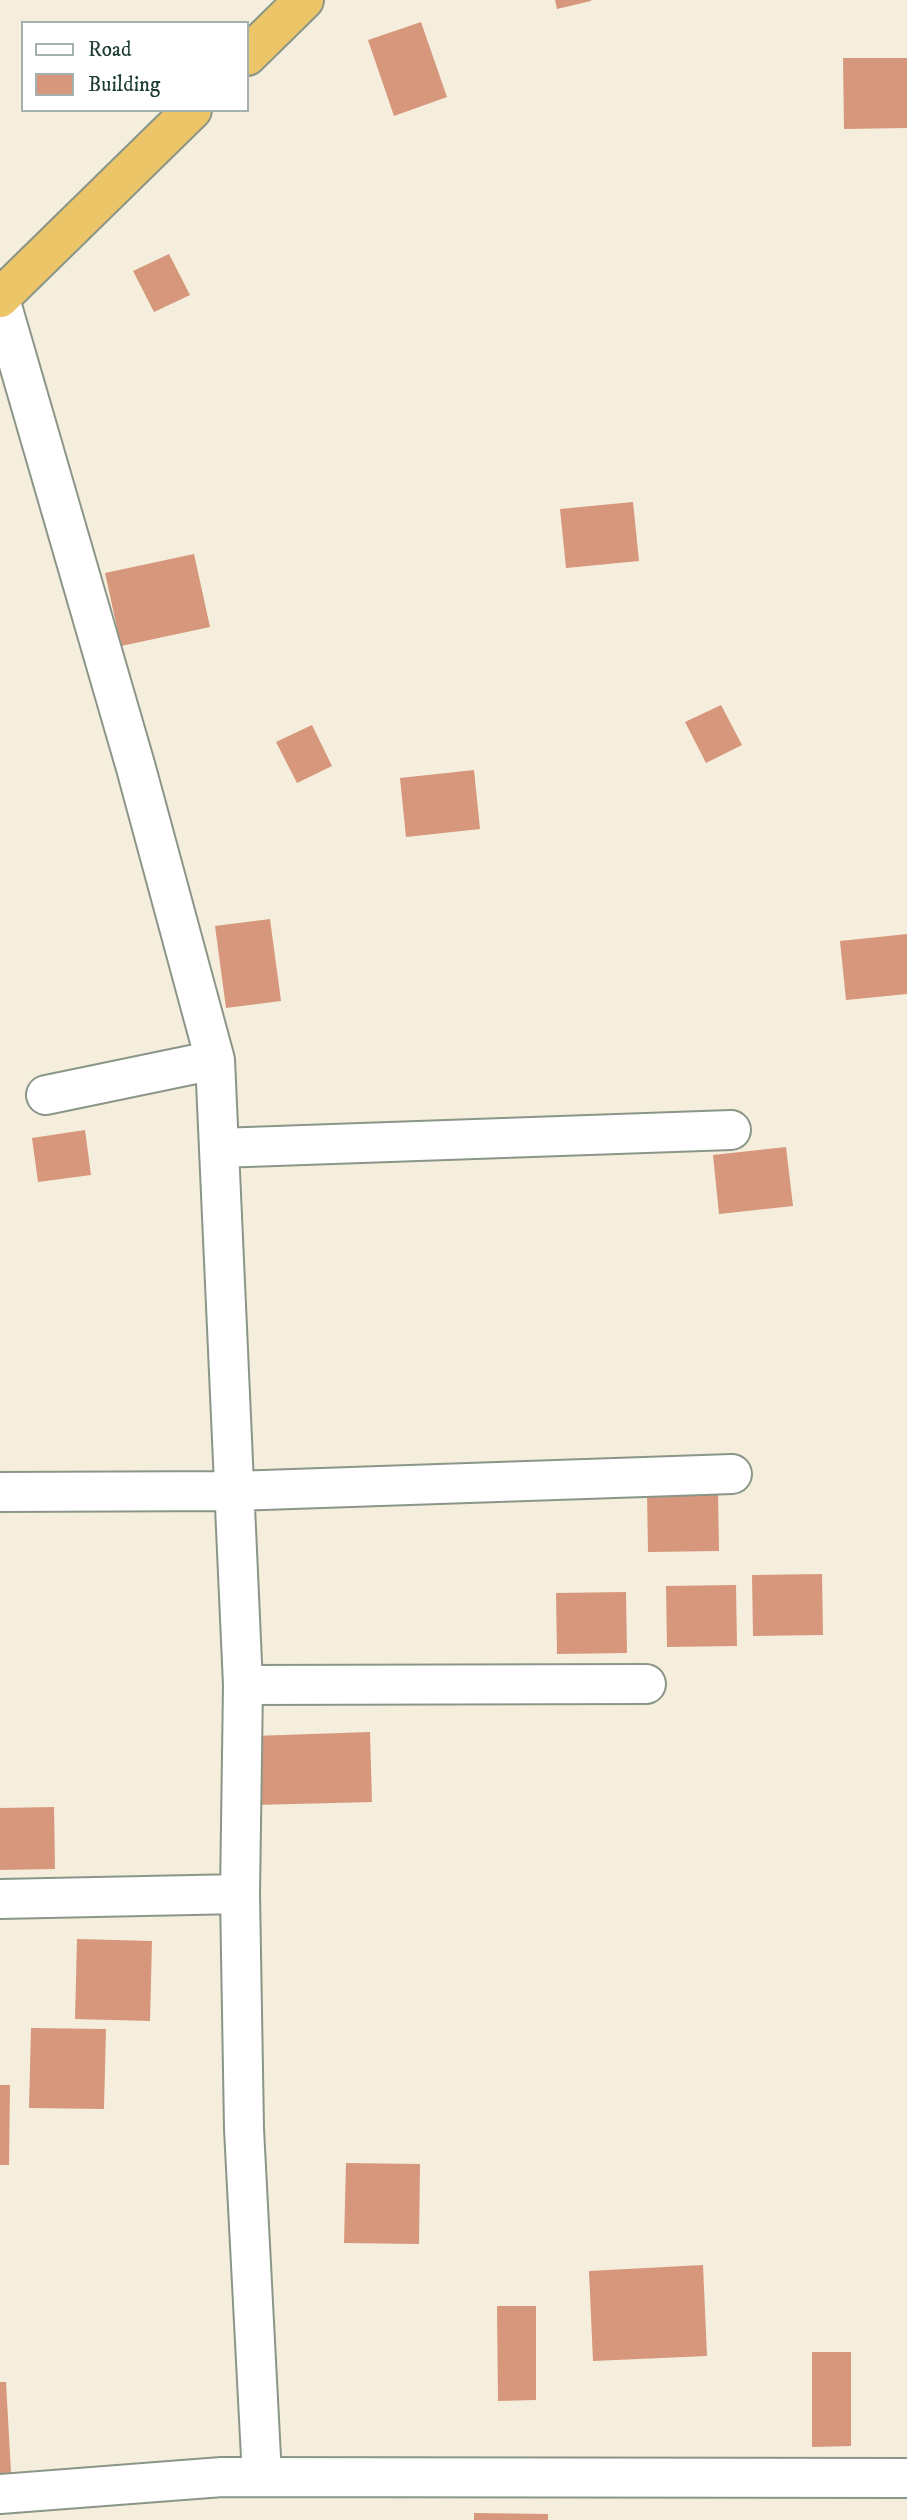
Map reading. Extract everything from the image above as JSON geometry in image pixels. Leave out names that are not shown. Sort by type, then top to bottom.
[{"type":"highway","points":[[248,55],[304,0]]},
{"type":"highway","points":[[0,299],[190,112]]},
{"type":"street","points":[[0,299],[136,768],[215,1060],[243,1685],[240,1894],[244,2129],[262,2477]]},
{"type":"street","points":[[46,1095],[215,1060]]},
{"type":"street","points":[[219,1149],[731,1130]]},
{"type":"street","points":[[0,1492],[234,1491],[732,1474]]},
{"type":"street","points":[[243,1685],[646,1684]]},
{"type":"street","points":[[0,1899],[240,1894]]},
{"type":"street","points":[[0,2494],[222,2477],[907,2478]]},
{"type":"building","points":[[555,0],[591,0],[591,1],[557,9]]},
{"type":"building","points":[[421,22],[447,97],[394,116],[368,40]]},
{"type":"building","points":[[843,58],[907,58],[907,128],[844,129]]},
{"type":"building","points":[[169,254],[190,295],[154,312],[133,271]]},
{"type":"building","points":[[633,502],[639,561],[566,568],[560,509]]},
{"type":"building","points":[[194,554],[210,627],[121,646],[105,573]]},
{"type":"building","points":[[721,705],[742,745],[706,763],[685,722]]},
{"type":"building","points":[[312,725],[332,766],[297,783],[276,742]]},
{"type":"building","points":[[474,770],[480,829],[406,837],[400,778]]},
{"type":"building","points":[[270,919],[281,1001],[226,1008],[215,926]]},
{"type":"building","points":[[907,934],[907,994],[846,1000],[840,941]]},
{"type":"building","points":[[85,1130],[91,1175],[38,1182],[32,1138]]},
{"type":"building","points":[[786,1147],[793,1206],[719,1214],[713,1155]]},
{"type":"building","points":[[718,1490],[719,1551],[648,1552],[647,1491]]},
{"type":"building","points":[[822,1574],[823,1635],[753,1636],[752,1575]]},
{"type":"building","points":[[736,1585],[737,1646],[667,1647],[666,1586]]},
{"type":"building","points":[[626,1592],[627,1653],[557,1654],[556,1593]]},
{"type":"building","points":[[370,1732],[372,1802],[255,1805],[253,1736]]},
{"type":"building","points":[[54,1807],[55,1869],[0,1870],[0,1808]]},
{"type":"building","points":[[77,1939],[152,1941],[150,2021],[75,2019]]},
{"type":"building","points":[[31,2028],[106,2029],[104,2109],[29,2108]]},
{"type":"building","points":[[0,2085],[10,2085],[9,2165],[0,2165]]},
{"type":"building","points":[[346,2163],[420,2164],[419,2244],[344,2243]]},
{"type":"building","points":[[703,2265],[707,2356],[593,2361],[589,2271]]},
{"type":"building","points":[[497,2306],[536,2306],[536,2400],[498,2401]]},
{"type":"building","points":[[812,2352],[851,2352],[851,2446],[812,2447]]},
{"type":"building","points":[[0,2382],[6,2382],[11,2473],[0,2474]]},
{"type":"building","points":[[474,2513],[548,2514],[548,2520],[474,2520]]}]
